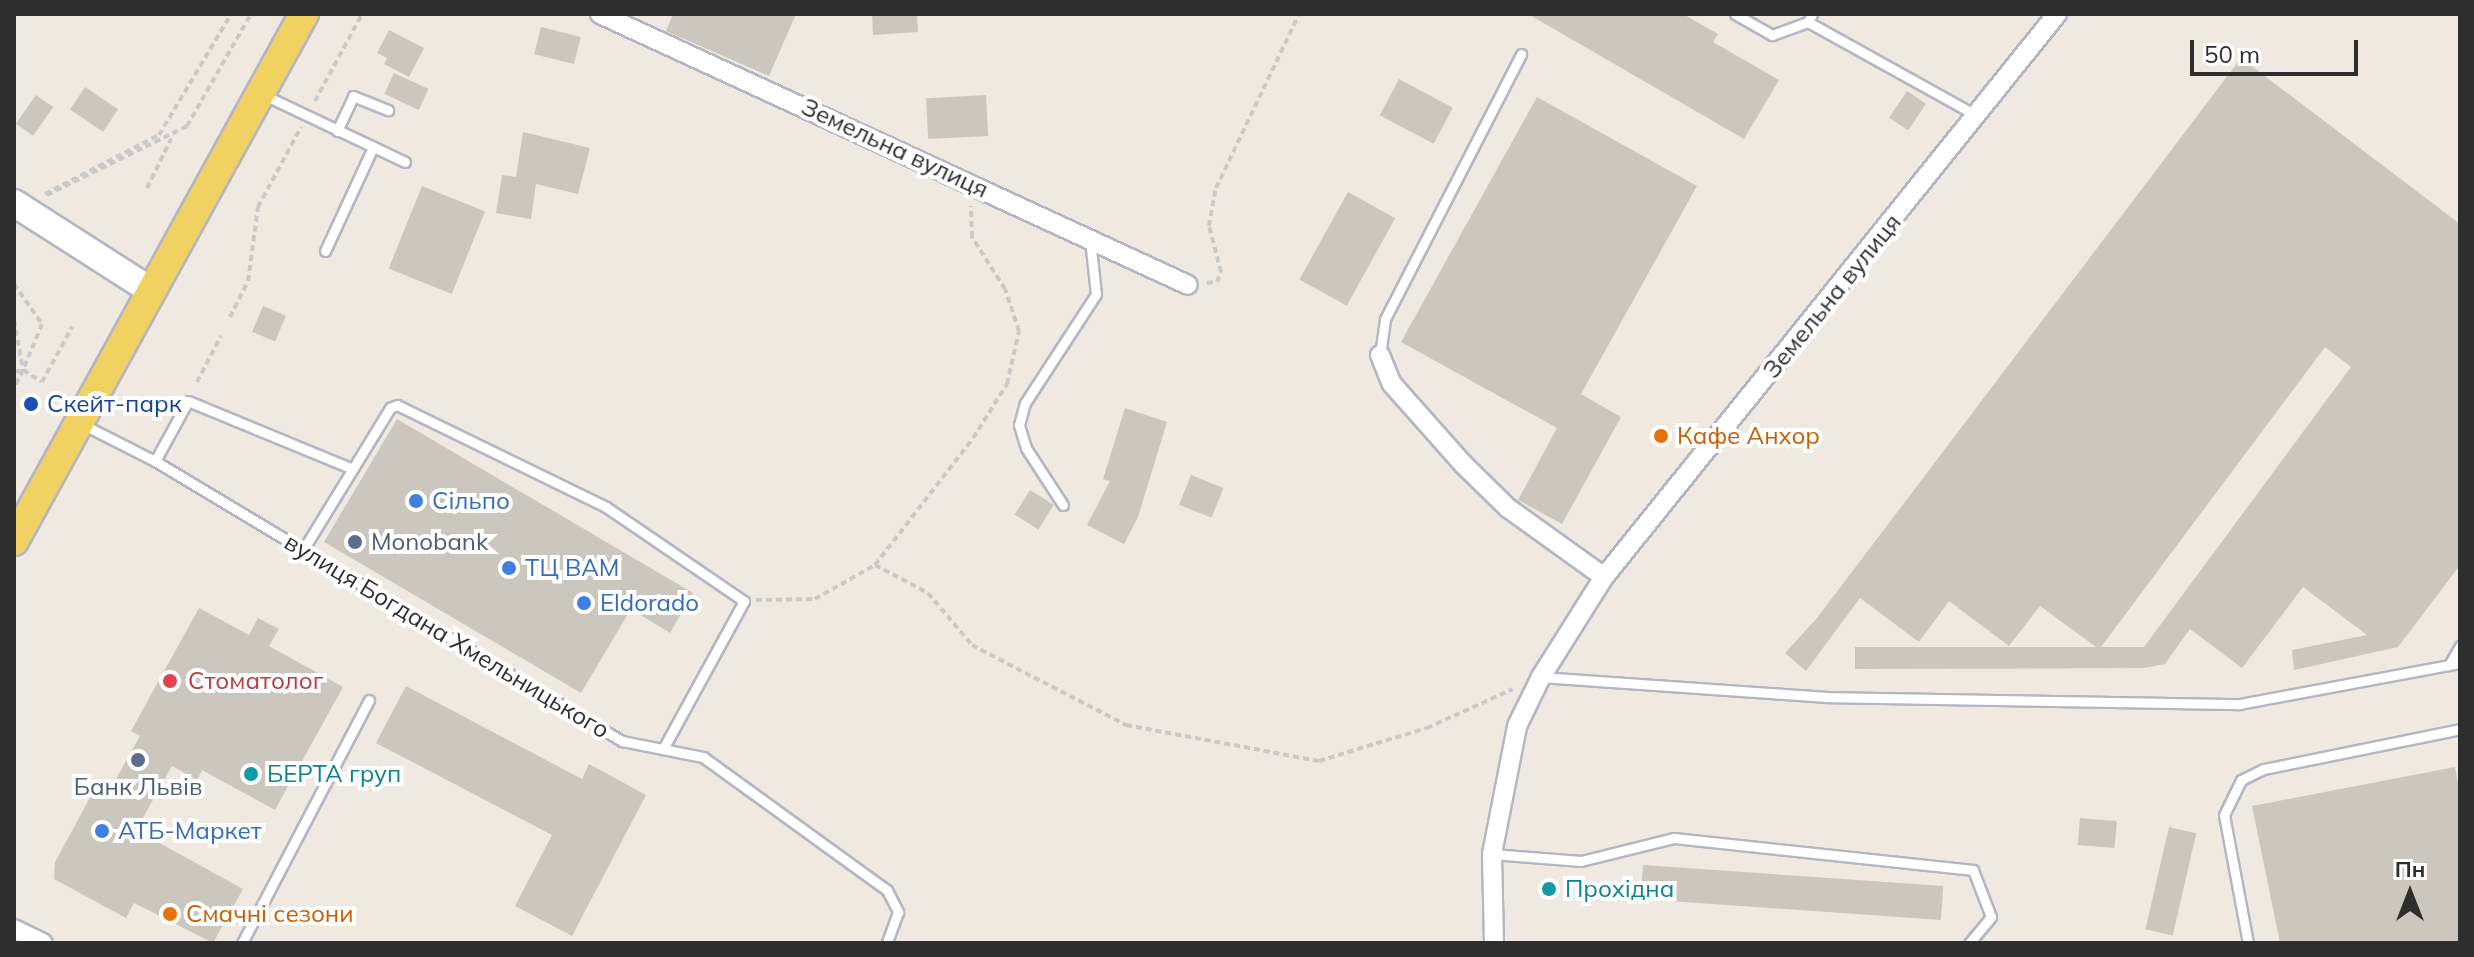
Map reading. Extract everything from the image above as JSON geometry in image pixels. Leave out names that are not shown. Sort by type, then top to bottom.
[{"type":"main road","points":[[14,541],[257,92],[304,14]]},
{"type":"main road","points":[[28,204],[150,290]]},
{"type":"street","name":"Земельна вулиця","points":[[600,14],[1188,285]]},
{"type":"street","name":"Земельна вулиця","points":[[1494,943],[1492,854],[1517,726],[1541,677],[1604,577],[2057,14]]},
{"type":"street","points":[[1380,355],[1392,384],[1463,464],[1508,508],[1604,577]]},
{"type":"street","points":[[14,929],[43,943]]},
{"type":"lane","points":[[1735,14],[1772,35],[1810,18],[1976,115]]},
{"type":"lane","points":[[1380,355],[1385,319],[1521,54]]},
{"type":"lane","points":[[257,92],[405,162]]},
{"type":"lane","points":[[337,131],[353,96],[388,110]]},
{"type":"lane","points":[[325,251],[373,147]]},
{"type":"lane","points":[[1063,505],[1026,448],[1019,425],[1025,403],[1096,294],[1090,240]]},
{"type":"lane","points":[[155,461],[188,401],[353,469]]},
{"type":"lane","points":[[303,550],[397,405],[606,507],[744,601],[663,749]]},
{"type":"lane","name":"вулиця Богдана Хмельницького","points":[[77,421],[155,461],[622,741],[703,757],[887,890],[898,912],[887,943]]},
{"type":"lane","points":[[2449,665],[2460,646]]},
{"type":"lane","points":[[1541,677],[1826,697],[2239,704],[2460,663]]},
{"type":"lane","points":[[242,943],[369,700]]},
{"type":"lane","points":[[2248,943],[2224,815],[2241,780],[2264,769],[2460,729]]},
{"type":"lane","points":[[1492,854],[1581,861],[1674,838],[1973,870],[1991,917],[1969,943]]},
{"type":"path","points":[[28,204],[159,135],[231,14]]},
{"type":"path","points":[[28,204],[61,193],[172,137],[187,126],[251,14]]},
{"type":"path","points":[[230,317],[248,281],[258,207],[362,14]]},
{"type":"path","points":[[1188,285],[1220,277],[1209,226],[1216,188],[1299,14]]},
{"type":"path","points":[[147,188],[172,137]]},
{"type":"path","points":[[744,601],[815,599],[875,565],[973,438],[1007,384],[1019,331],[1005,289],[972,237],[971,183]]},
{"type":"path","points":[[14,284],[42,324],[14,388]]},
{"type":"path","points":[[14,320],[23,370]]},
{"type":"path","points":[[14,372],[23,370],[42,382],[72,327]]},
{"type":"path","points":[[197,382],[221,336]]},
{"type":"path","points":[[875,565],[928,593],[972,645],[1126,725],[1319,761],[1427,728],[1541,677]]},
{"type":"building","points":[[673,14],[796,14],[769,76],[666,31]]},
{"type":"building","points":[[872,14],[917,14],[918,32],[873,35]]},
{"type":"building","points":[[1528,14],[1683,14],[1718,34],[1713,42],[1779,80],[1744,139]]},
{"type":"building","points":[[541,27],[581,37],[574,64],[534,54]]},
{"type":"building","points":[[389,30],[424,48],[409,77],[384,64],[387,58],[377,53]]},
{"type":"building","points":[[2241,58],[2460,224],[2460,565],[2398,647],[2294,670],[2292,650],[2367,635],[2303,587],[2242,668],[2190,629],[2165,664],[2144,668],[1855,669],[1855,647],[2096,647],[2040,606],[2009,646],[1949,601],[1919,642],[1860,598],[1806,671],[1785,653],[1817,618]],"holes":[[[2325,347],[2351,367],[2144,647],[2101,647]]]},
{"type":"building","points":[[394,73],[428,89],[419,110],[384,94]]},
{"type":"building","points":[[1399,79],[1453,108],[1434,144],[1380,115]]},
{"type":"building","points":[[85,87],[118,109],[103,132],[70,109]]},
{"type":"building","points":[[1907,91],[1926,104],[1908,130],[1889,118]]},
{"type":"building","points":[[36,95],[53,107],[33,136],[16,124]]},
{"type":"building","points":[[986,95],[988,136],[928,139],[926,98]]},
{"type":"building","points":[[1537,97],[1697,186],[1581,394],[1621,417],[1562,524],[1518,500],[1557,428],[1401,342]]},
{"type":"building","points":[[523,132],[590,148],[578,194],[536,184],[531,219],[496,213],[502,175],[516,177]]},
{"type":"building","points":[[422,186],[485,211],[452,294],[389,269]]},
{"type":"building","points":[[1348,192],[1395,218],[1347,306],[1300,279]]},
{"type":"building","points":[[263,306],[286,316],[275,342],[252,332]]},
{"type":"building","points":[[1125,408],[1167,422],[1138,517],[1124,544],[1087,525],[1110,481],[1103,479]]},
{"type":"building","name":"ТЦ ВАМ","points":[[397,419],[693,593],[670,633],[631,609],[581,693],[324,542]]},
{"type":"building","points":[[1191,475],[1223,488],[1211,518],[1179,505]]},
{"type":"building","points":[[1030,490],[1054,505],[1038,529],[1015,515]]},
{"type":"building","name":"БЕРТА груп","points":[[199,608],[249,635],[258,618],[279,629],[269,646],[343,687],[275,810],[202,770],[197,780],[172,766],[136,830],[243,889],[213,943],[134,903],[126,918],[54,879],[55,862],[99,781],[108,786],[116,779],[140,736],[131,731]]},
{"type":"building","points":[[406,686],[582,779],[589,764],[646,795],[572,936],[515,906],[552,835],[376,743]]},
{"type":"building","points":[[2455,767],[2460,794],[2460,943],[2280,943],[2252,806]]},
{"type":"building","points":[[2080,818],[2117,821],[2115,848],[2078,845]]},
{"type":"building","points":[[2169,827],[2196,833],[2173,936],[2145,929]]},
{"type":"building","points":[[1643,865],[1943,886],[1941,920],[1641,899]]},
{"type":"place","name":"Скейт-парк","points":[[31,404]]},
{"type":"place","name":"Кафе Анхор","points":[[1661,436]]},
{"type":"place","name":"Сільпо","points":[[416,501]]},
{"type":"place","name":"Monobank","points":[[355,542]]},
{"type":"place","name":"ТЦ ВАМ","points":[[509,568]]},
{"type":"place","name":"Eldorado","points":[[584,603]]},
{"type":"place","name":"Стоматолог","points":[[170,681]]},
{"type":"place","name":"Банк Львів","points":[[138,760]]},
{"type":"place","name":"БЕРТА груп","points":[[251,774]]},
{"type":"place","name":"АТБ-Маркет","points":[[102,831]]},
{"type":"place","name":"Прохідна","points":[[1549,889]]},
{"type":"place","name":"Смачні сезони","points":[[170,914]]}]
